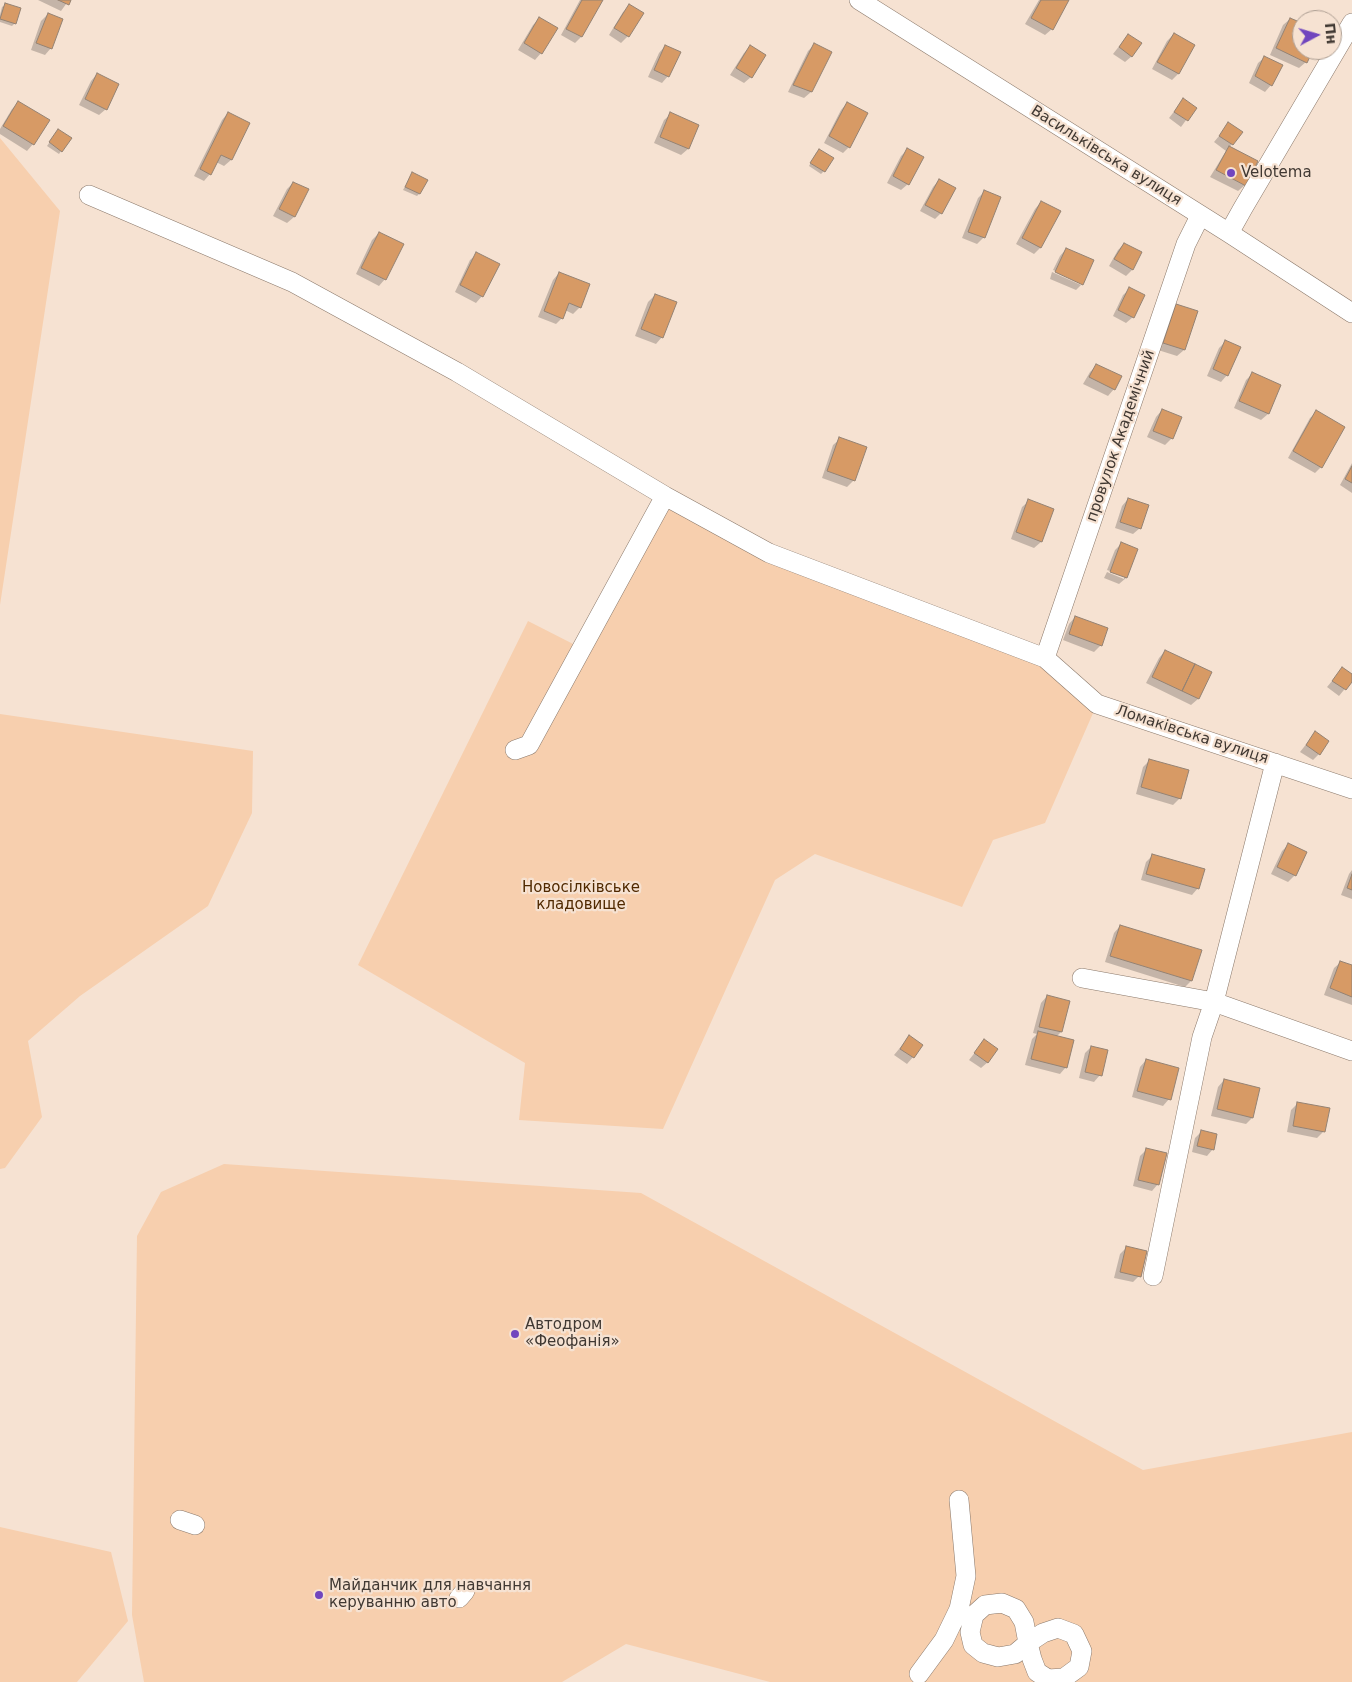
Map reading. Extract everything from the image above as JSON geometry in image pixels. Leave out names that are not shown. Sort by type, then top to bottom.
[{"type":"street","name":"Васильківська вулиця","points":[[859,0],[1352,313]]},
{"type":"street","points":[[1230,234],[1242,208],[1352,23]]},
{"type":"street","points":[[89,195],[292,282],[457,372],[664,496],[769,553],[1045,658]]},
{"type":"street","name":"провулок Академічний","points":[[1045,658],[1186,244],[1200,216]]},
{"type":"street","points":[[515,750],[528,745],[664,496]]},
{"type":"street","name":"Ломаківська вулиця","points":[[1045,658],[1097,704],[1352,789]]},
{"type":"street","points":[[1153,1276],[1202,1037],[1214,1002],[1275,763]]},
{"type":"street","points":[[1082,978],[1214,1002],[1352,1051]]},
{"type":"street","points":[[918,1674],[967,1612],[985,1605],[1002,1603],[1016,1609],[1024,1622],[1028,1643],[1015,1654],[998,1657],[983,1653],[973,1645],[967,1612],[966,1576],[959,1500]]},
{"type":"green space","points":[[0,138],[60,211],[0,605]]},
{"type":"green space","name":"Новосілківське кладовище","points":[[665,496],[769,553],[1045,658],[1097,704],[1045,823],[993,840],[962,907],[815,854],[775,880],[663,1129],[519,1120],[525,1063],[358,965],[528,621],[581,648]]},
{"type":"green space","points":[[0,714],[253,751],[252,813],[208,906],[80,996],[28,1041],[42,1117],[5,1168],[0,1169]]},
{"type":"green space","name":"Автодром «Феофанія»","points":[[224,1164],[641,1193],[1143,1470],[1352,1432],[1352,1682],[770,1682],[626,1644],[562,1682],[144,1682],[132,1615],[137,1236],[161,1192]]},
{"type":"green space","points":[[0,1527],[111,1552],[128,1621],[77,1682],[0,1682]]},
{"type":"building","points":[[58,0],[71,0],[69,5]]},
{"type":"building","points":[[582,0],[603,0],[582,37],[566,29]]},
{"type":"building","points":[[1041,0],[1069,0],[1053,30],[1031,18]]},
{"type":"building","points":[[5,3],[21,8],[16,24],[0,19]]},
{"type":"building","points":[[629,4],[644,13],[629,37],[614,28]]},
{"type":"building","points":[[48,13],[63,19],[52,49],[36,43]]},
{"type":"building","points":[[539,17],[558,28],[542,54],[524,43]]},
{"type":"building","points":[[1290,18],[1292,19],[1292,56],[1276,48]]},
{"type":"building","points":[[1174,33],[1195,45],[1179,74],[1157,62]]},
{"type":"building","points":[[1128,34],[1142,43],[1132,57],[1119,47]]},
{"type":"building","points":[[814,43],[832,52],[812,92],[793,85]]},
{"type":"building","points":[[665,45],[681,52],[669,77],[654,70]]},
{"type":"building","points":[[750,45],[766,55],[752,78],[736,68]]},
{"type":"building","points":[[1264,56],[1283,65],[1272,86],[1255,76]]},
{"type":"building","points":[[97,73],[119,84],[107,110],[85,99]]},
{"type":"building","points":[[1183,98],[1197,108],[1188,121],[1174,112]]},
{"type":"building","points":[[18,101],[50,120],[34,145],[3,126]]},
{"type":"building","points":[[847,102],[868,113],[850,148],[829,136]]},
{"type":"building","points":[[228,112],[250,123],[232,160],[221,155],[211,175],[200,169]]},
{"type":"building","points":[[670,112],[699,125],[689,149],[660,137]]},
{"type":"building","points":[[1228,122],[1243,132],[1233,145],[1219,136]]},
{"type":"building","points":[[58,129],[72,138],[62,152],[49,142]]},
{"type":"building","points":[[1229,146],[1258,161],[1246,186],[1216,170]]},
{"type":"building","points":[[907,148],[924,157],[909,185],[893,176]]},
{"type":"building","points":[[819,149],[834,158],[825,172],[810,163]]},
{"type":"building","points":[[412,172],[428,180],[420,194],[405,187]]},
{"type":"building","points":[[939,179],[956,188],[942,214],[925,205]]},
{"type":"building","points":[[293,182],[309,189],[295,217],[279,209]]},
{"type":"building","points":[[984,190],[1001,197],[985,238],[968,232]]},
{"type":"building","points":[[1041,201],[1061,211],[1041,248],[1022,238]]},
{"type":"building","points":[[379,232],[404,244],[386,280],[361,268]]},
{"type":"building","points":[[1124,243],[1142,252],[1133,270],[1114,259]]},
{"type":"building","points":[[1066,248],[1094,260],[1083,285],[1055,272]]},
{"type":"building","points":[[476,252],[500,264],[483,297],[460,285]]},
{"type":"building","points":[[559,272],[590,284],[581,308],[569,303],[563,319],[544,311]]},
{"type":"building","points":[[1129,287],[1145,295],[1134,318],[1118,310]]},
{"type":"building","points":[[655,294],[677,302],[663,338],[641,329]]},
{"type":"building","points":[[1176,304],[1198,311],[1185,350],[1163,343]]},
{"type":"building","points":[[1225,340],[1241,347],[1228,376],[1213,369]]},
{"type":"building","points":[[1096,364],[1122,376],[1115,390],[1089,377]]},
{"type":"building","points":[[1252,372],[1281,385],[1269,414],[1239,401]]},
{"type":"building","points":[[1162,409],[1182,417],[1173,439],[1153,431]]},
{"type":"building","points":[[1316,410],[1345,427],[1322,468],[1293,451]]},
{"type":"building","points":[[839,437],[867,447],[855,481],[827,471]]},
{"type":"building","points":[[1352,466],[1352,483],[1345,479]]},
{"type":"building","points":[[1128,498],[1149,505],[1141,529],[1120,522]]},
{"type":"building","points":[[1028,499],[1054,509],[1042,542],[1016,532]]},
{"type":"building","points":[[1121,542],[1138,549],[1127,578],[1110,572]]},
{"type":"building","points":[[1075,616],[1108,628],[1102,646],[1069,634]]},
{"type":"building","points":[[1165,650],[1195,664],[1182,691],[1152,677]]},
{"type":"building","points":[[1195,664],[1212,672],[1199,699],[1182,691]]},
{"type":"building","points":[[1342,667],[1352,674],[1352,682],[1346,690],[1332,681]]},
{"type":"building","points":[[1315,731],[1329,741],[1320,755],[1306,745]]},
{"type":"building","points":[[1149,759],[1189,770],[1181,799],[1141,787]]},
{"type":"building","points":[[1288,843],[1307,852],[1296,876],[1277,867]]},
{"type":"building","points":[[1152,854],[1205,869],[1199,889],[1146,874]]},
{"type":"building","points":[[1352,874],[1352,890],[1347,888]]},
{"type":"building","points":[[1120,925],[1202,950],[1192,981],[1110,956]]},
{"type":"building","points":[[1340,961],[1352,965],[1352,997],[1330,988]]},
{"type":"building","points":[[1047,995],[1070,1001],[1062,1032],[1039,1027]]},
{"type":"building","points":[[1038,1031],[1074,1040],[1067,1068],[1031,1059]]},
{"type":"building","points":[[909,1035],[923,1045],[914,1058],[900,1049]]},
{"type":"building","points":[[984,1039],[998,1049],[988,1063],[974,1053]]},
{"type":"building","points":[[1091,1046],[1108,1050],[1102,1076],[1085,1072]]},
{"type":"building","points":[[1146,1059],[1179,1068],[1171,1100],[1137,1091]]},
{"type":"building","points":[[1224,1079],[1260,1088],[1253,1118],[1217,1109]]},
{"type":"building","points":[[1297,1102],[1330,1108],[1325,1132],[1293,1126]]},
{"type":"building","points":[[1201,1130],[1217,1134],[1214,1150],[1197,1146]]},
{"type":"building","points":[[1146,1148],[1167,1153],[1159,1185],[1138,1180]]},
{"type":"building","points":[[1126,1246],[1147,1251],[1141,1277],[1120,1272]]},
{"type":"place","name":"Velotema","points":[[1231,173]]},
{"type":"place","name":"Автодром «Феофанія»","points":[[515,1334]]},
{"type":"place","name":"Майданчик для навчання керуванню авто","points":[[319,1595]]}]
